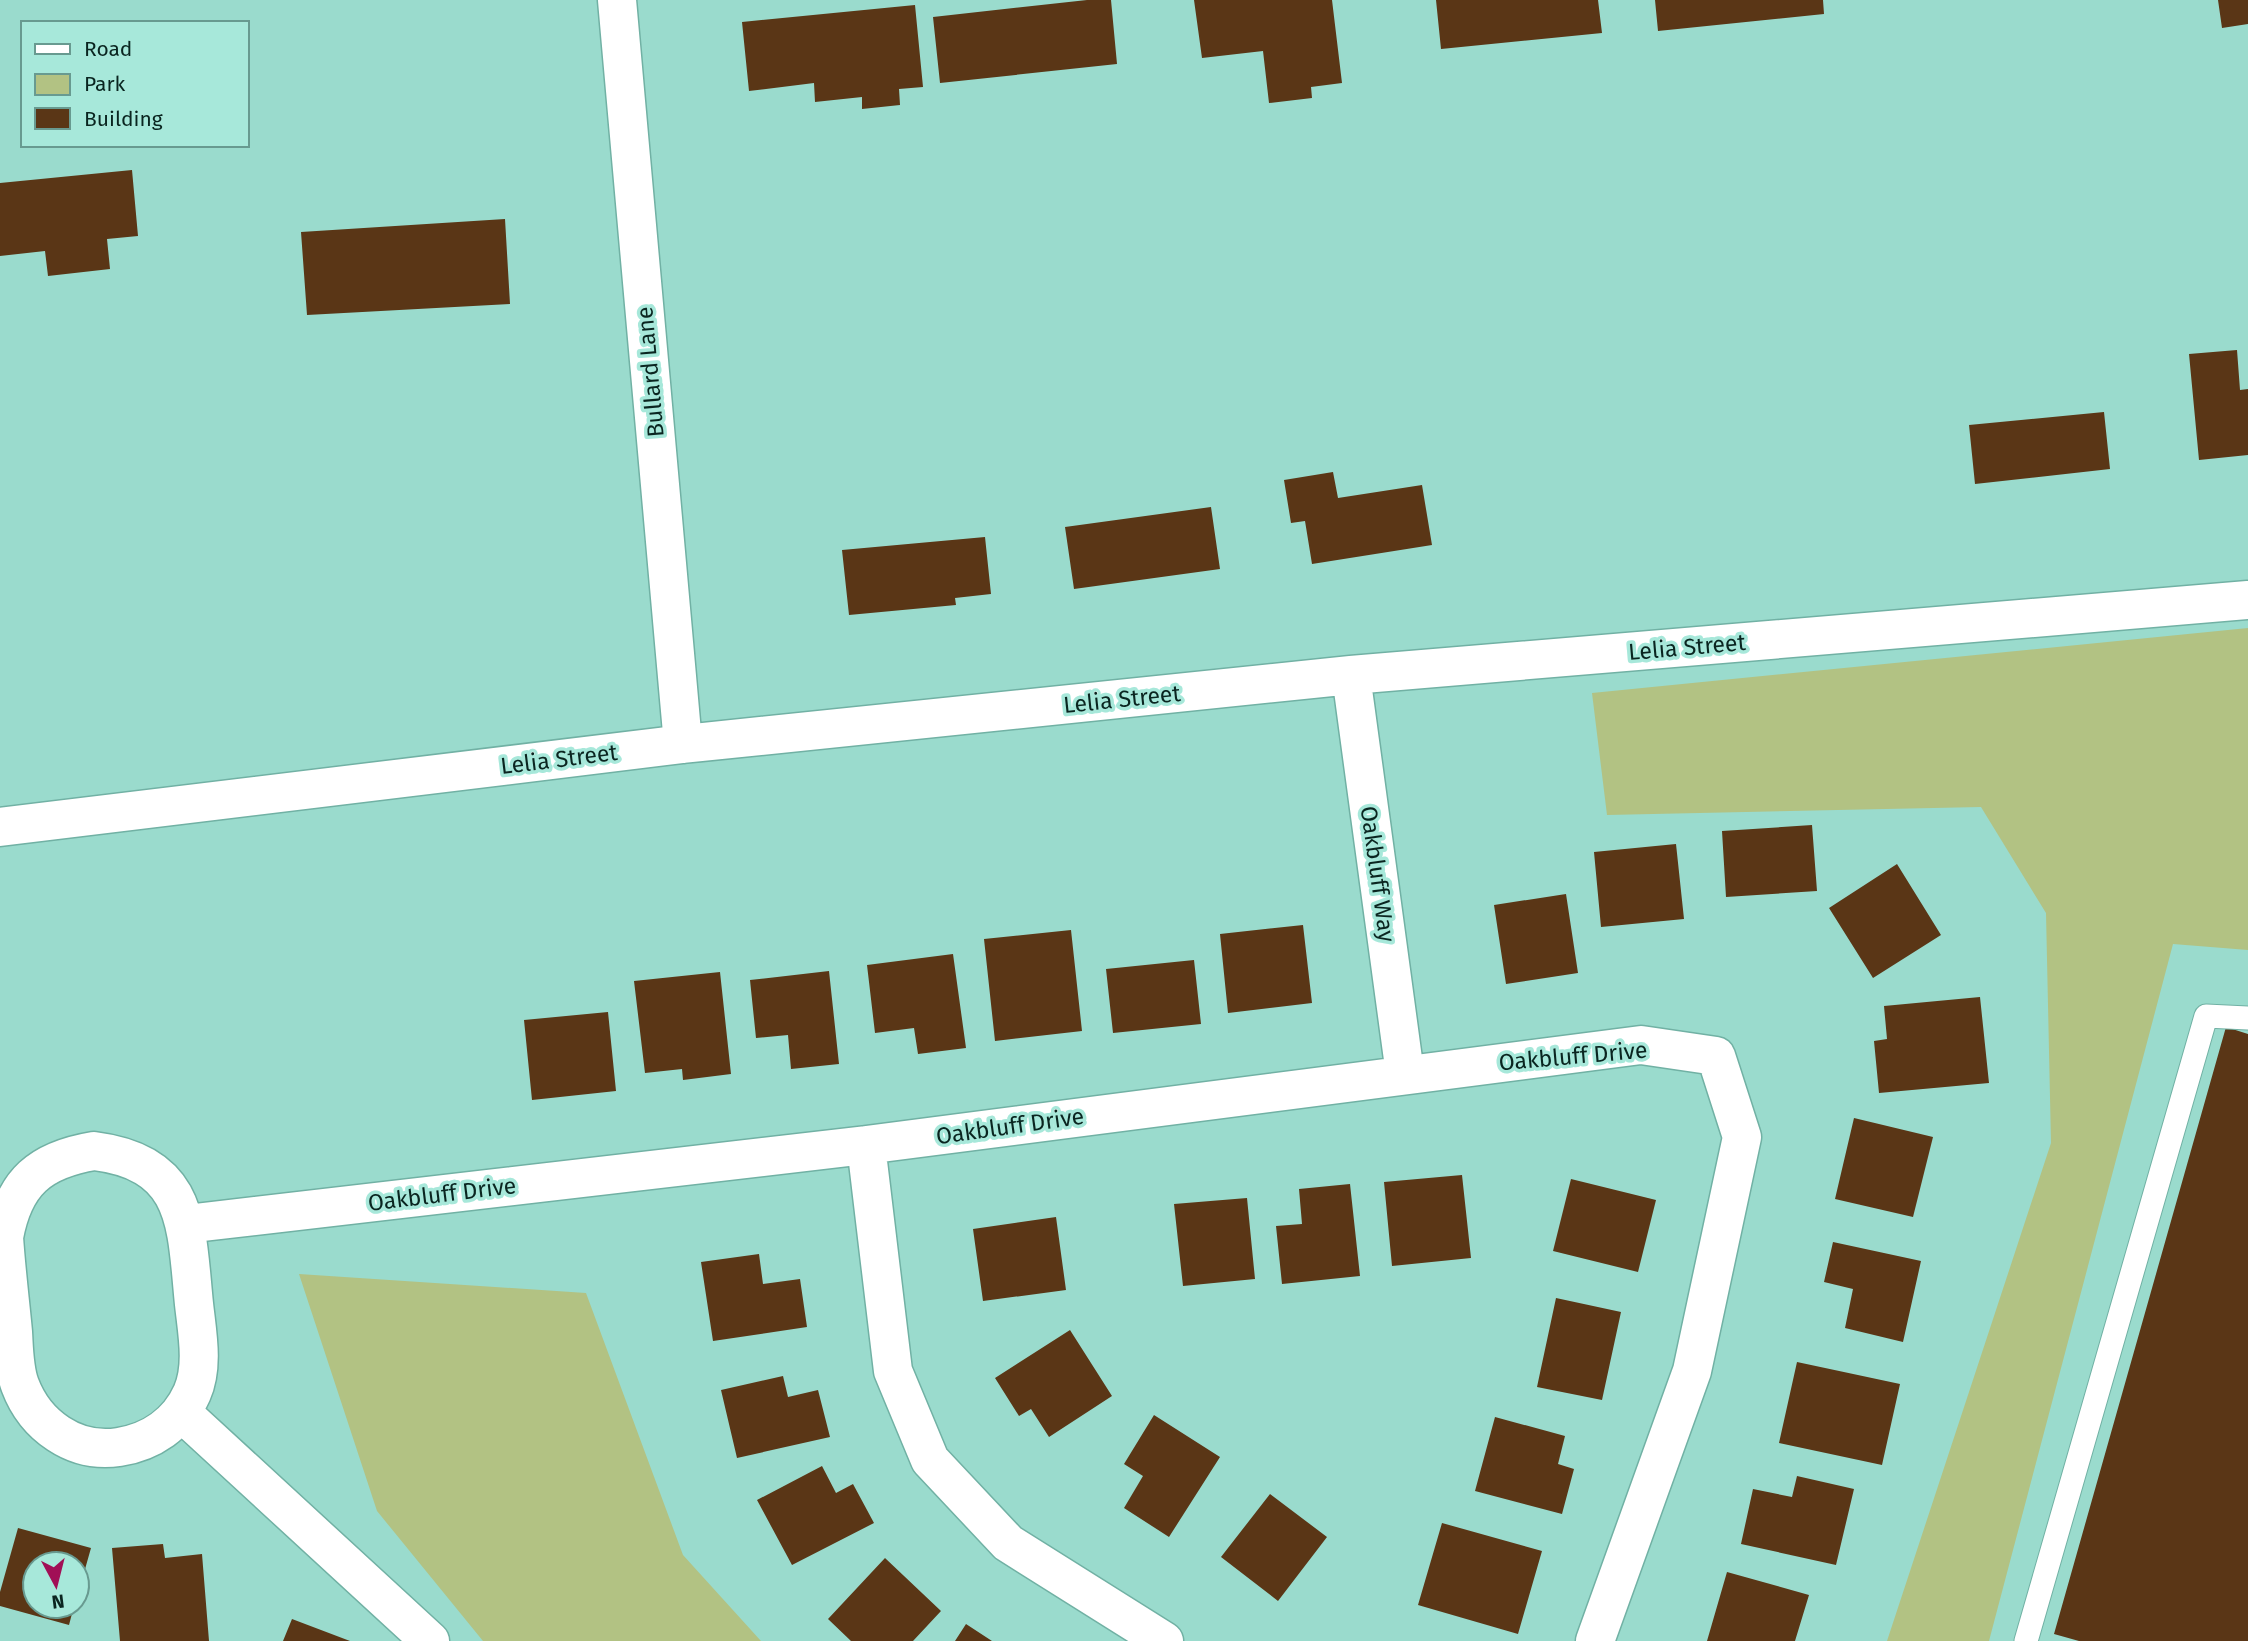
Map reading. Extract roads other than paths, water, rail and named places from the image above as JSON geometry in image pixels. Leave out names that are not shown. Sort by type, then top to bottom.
[{"type":"street","name":"Bullard Lane","points":[[617,0],[682,744]]},
{"type":"street","name":"Lelia Street","points":[[0,827],[682,744],[1351,675],[2248,600]]},
{"type":"street","name":"Oakbluff Way","points":[[1351,675],[1405,1074]]},
{"type":"street","name":"Oakbluff Drive","points":[[186,1224],[866,1145],[1642,1045],[1716,1056],[1742,1137],[1692,1371],[1595,1641]]},
{"type":"street","points":[[866,1145],[893,1371],[930,1460],[1008,1543],[1164,1641]]},
{"type":"street","points":[[94,1150],[122,1154],[149,1167],[170,1188],[186,1224],[198,1367],[193,1391],[181,1412],[160,1433],[134,1445],[105,1449],[76,1444],[51,1430],[31,1408],[19,1382],[4,1237],[8,1213],[19,1191],[39,1170],[65,1156],[94,1150]]},
{"type":"street","points":[[181,1412],[430,1641]]},
{"type":"lane","points":[[2026,1641],[2206,1016],[2248,1018]]}]
